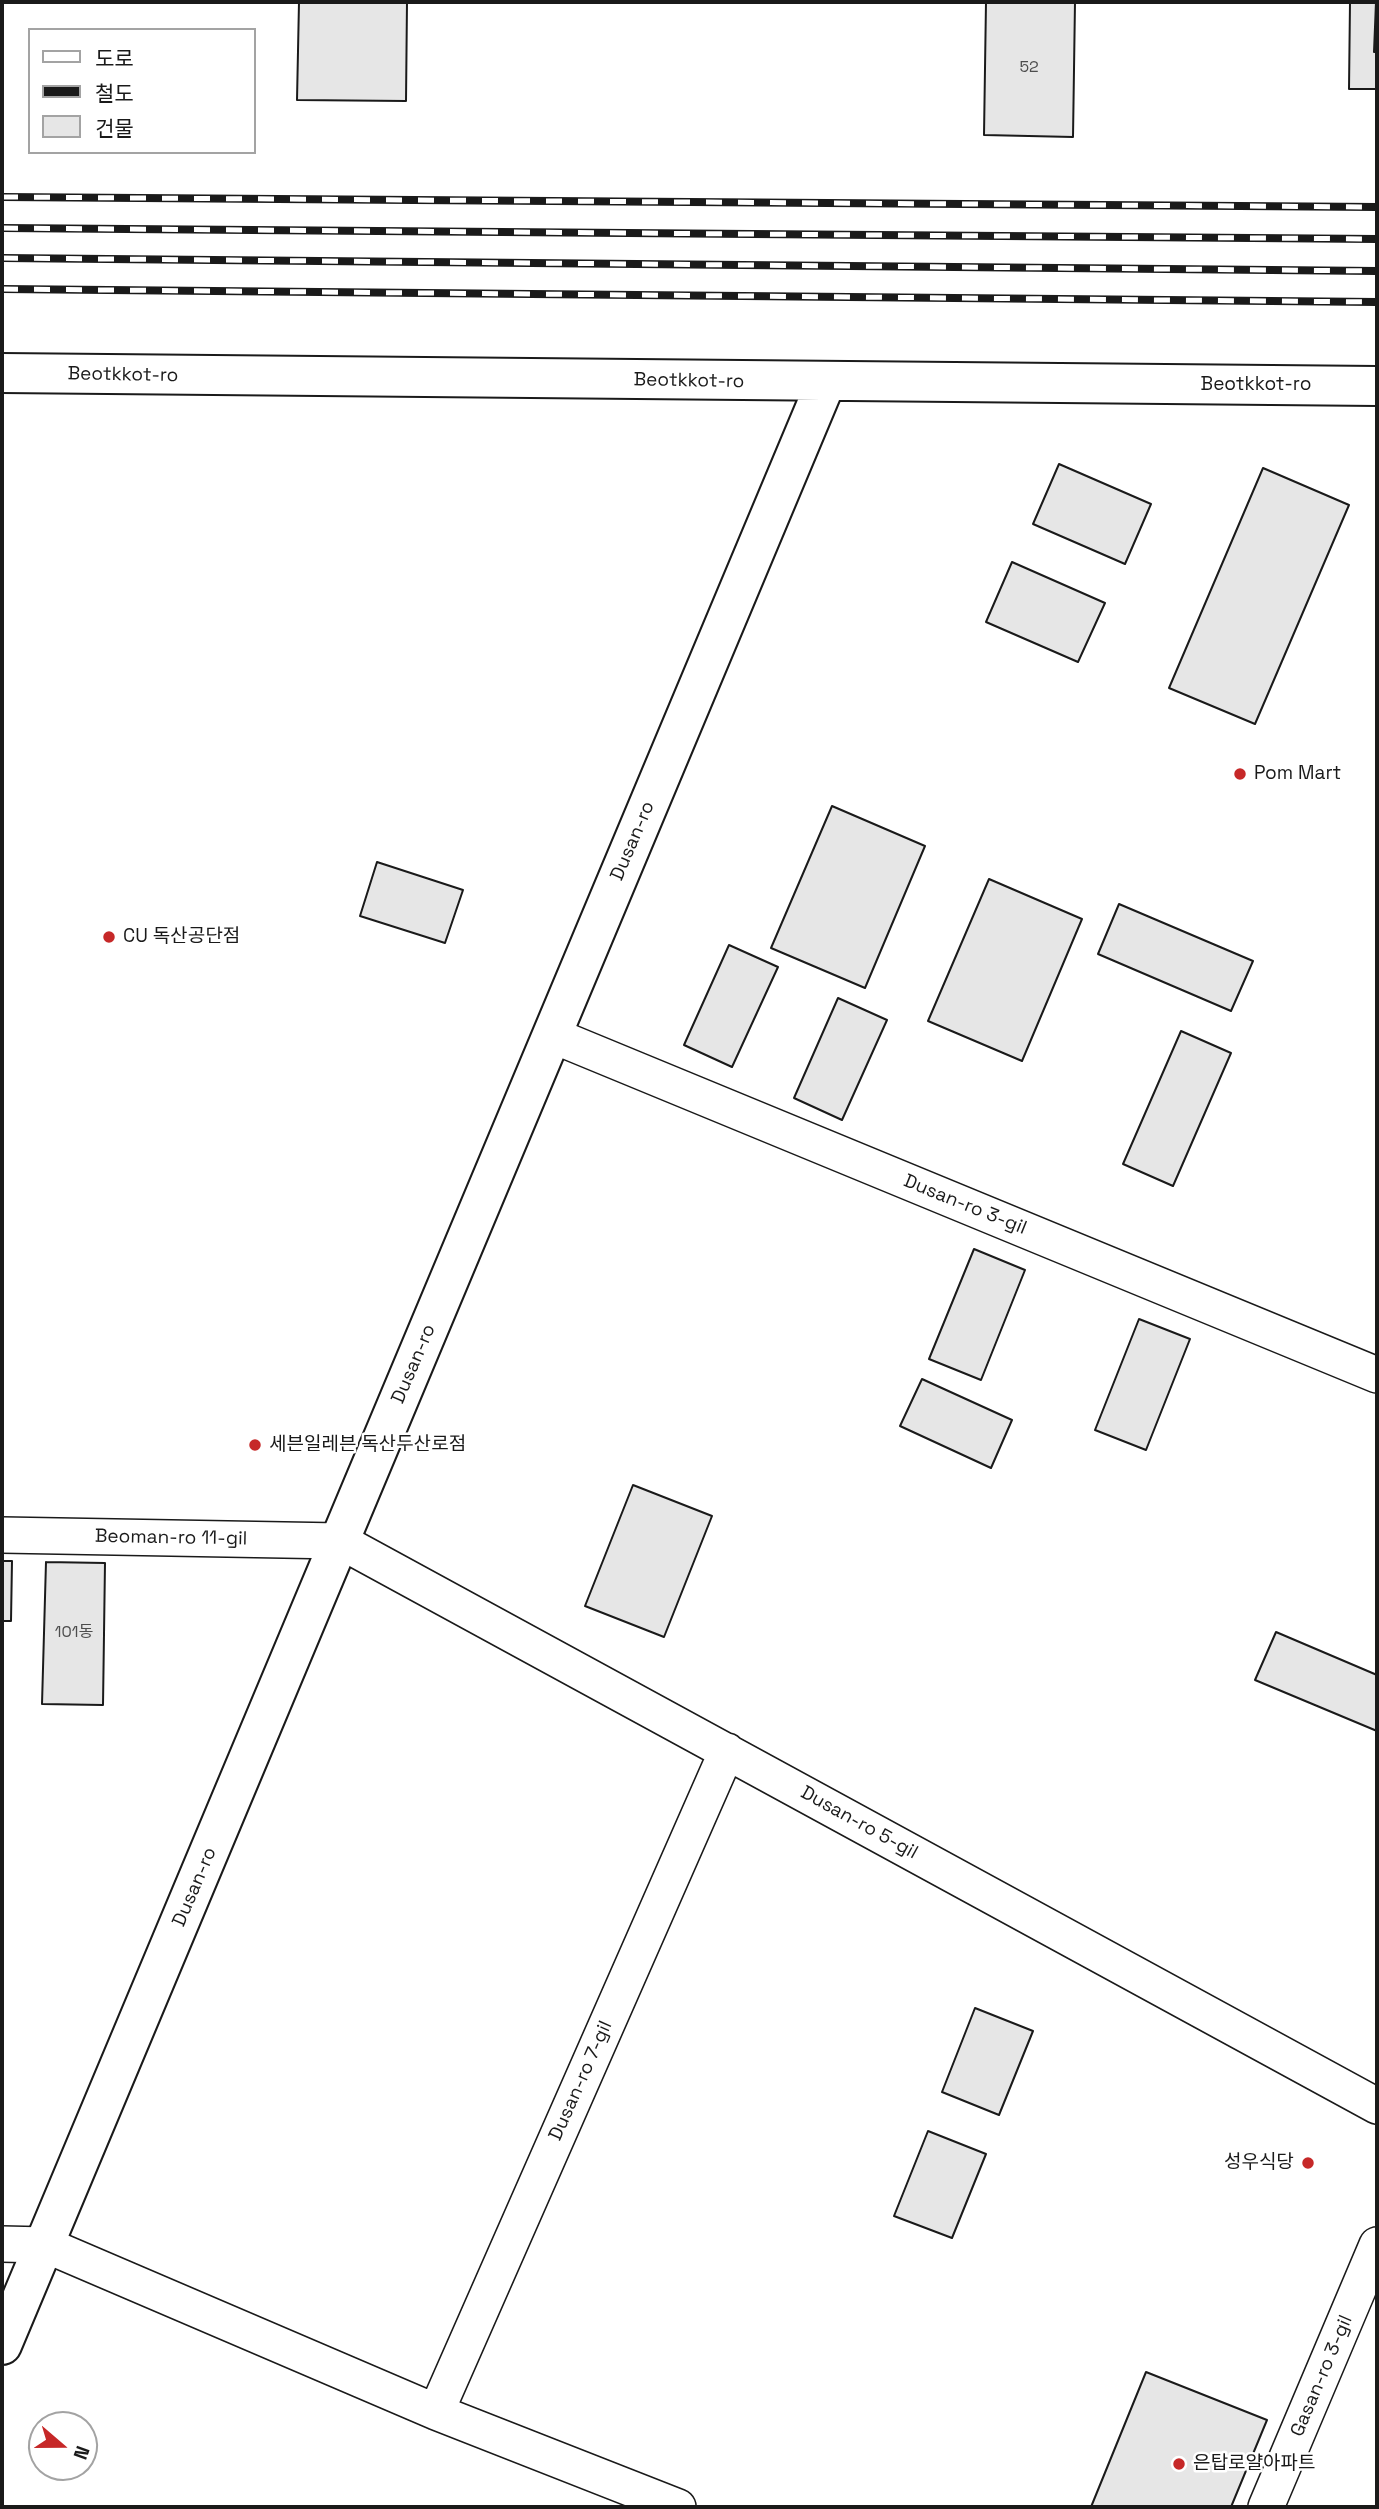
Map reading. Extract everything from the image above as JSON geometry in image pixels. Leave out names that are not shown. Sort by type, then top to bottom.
[{"type":"street","name":"Beotkkot-ro","points":[[2,373],[1377,386]]},
{"type":"street","name":"Dusan-ro","points":[[2,2345],[826,382]]},
{"type":"street","name":"Dusan-ro 3-gil","points":[[552,1035],[1377,1375]]},
{"type":"street","name":"Beoman-ro 11-gil","points":[[2,1535],[341,1541]]},
{"type":"street","name":"Dusan-ro 5-gil","points":[[341,1541],[1377,2106]]},
{"type":"street","name":"Dusan-ro 7-gil","points":[[436,2412],[727,1751]]},
{"type":"street","points":[[2,2244],[46,2245],[436,2412],[678,2507]]},
{"type":"street","name":"Gasan-ro 3-gil","points":[[1266,2507],[1377,2245]]},
{"type":"building","points":[[299,2],[407,2],[406,101],[297,100]]},
{"type":"building","points":[[986,2],[1075,2],[1073,137],[984,135]]},
{"type":"building","points":[[1350,2],[1377,2],[1377,89],[1349,89]]},
{"type":"building","points":[[1376,2],[1377,52],[1374,52]]},
{"type":"building","points":[[1059,464],[1151,504],[1125,564],[1033,524]]},
{"type":"building","points":[[1263,468],[1349,505],[1255,724],[1169,688]]},
{"type":"building","points":[[1012,562],[1105,603],[1078,662],[986,622]]},
{"type":"building","points":[[832,806],[925,846],[865,988],[771,948]]},
{"type":"building","points":[[377,862],[463,890],[445,943],[360,916]]},
{"type":"building","points":[[989,879],[1082,919],[1022,1061],[928,1021]]},
{"type":"building","points":[[1119,904],[1253,961],[1231,1011],[1098,954]]},
{"type":"building","points":[[729,945],[778,967],[732,1067],[684,1045]]},
{"type":"building","points":[[838,998],[887,1020],[842,1120],[794,1098]]},
{"type":"building","points":[[1181,1031],[1231,1053],[1173,1186],[1123,1164]]},
{"type":"building","points":[[974,1249],[1025,1270],[981,1380],[929,1359]]},
{"type":"building","points":[[1139,1319],[1190,1339],[1146,1450],[1095,1430]]},
{"type":"building","points":[[922,1379],[1012,1420],[991,1468],[900,1426]]},
{"type":"building","points":[[633,1485],[712,1516],[664,1637],[585,1606]]},
{"type":"building","points":[[2,1561],[12,1561],[11,1621],[2,1621]]},
{"type":"building","points":[[46,1562],[105,1563],[103,1705],[42,1704]]},
{"type":"building","points":[[1276,1632],[1377,1675],[1377,1731],[1255,1680]]},
{"type":"building","points":[[975,2008],[1033,2031],[999,2115],[942,2092]]},
{"type":"building","points":[[928,2131],[986,2154],[952,2238],[894,2216]]},
{"type":"building","name":"은탑로얄아파트","points":[[1146,2372],[1267,2420],[1231,2507],[1091,2507]]},
{"type":"railway","points":[[2,197],[1377,207]]},
{"type":"railway","points":[[2,228],[1377,239]]},
{"type":"railway","points":[[2,258],[1377,271]]},
{"type":"railway","points":[[2,289],[1377,302]]},
{"type":"place","name":"Pom Mart","points":[[1240,774]]},
{"type":"place","name":"CU 독산공단점","points":[[109,937]]},
{"type":"place","name":"세븐일레븐 독산두산로점","points":[[255,1445]]},
{"type":"place","name":"성우식당","points":[[1308,2163]]},
{"type":"place","name":"은탑로얄아파트","points":[[1179,2464]]}]
